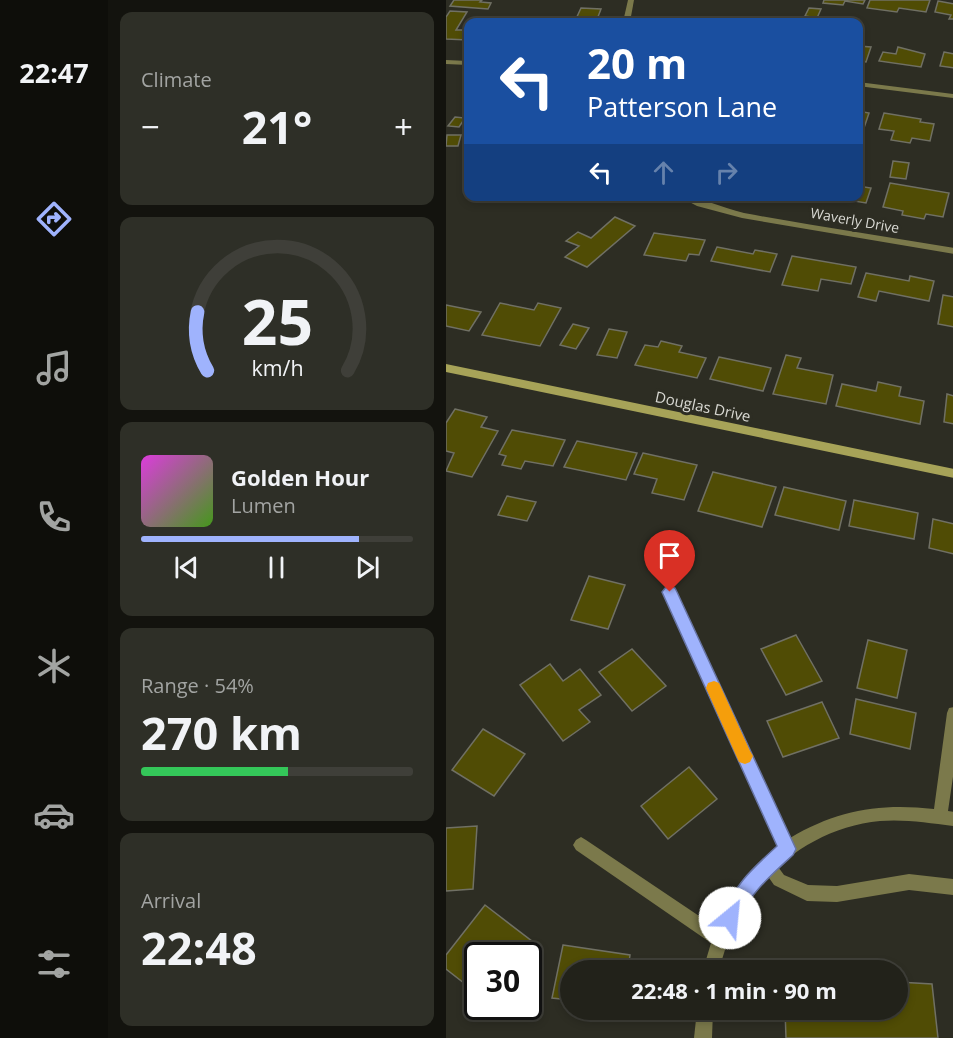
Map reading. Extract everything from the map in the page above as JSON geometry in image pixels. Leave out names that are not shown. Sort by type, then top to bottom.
[{"type":"street","points":[[627,18],[631,0]]},
{"type":"street","points":[[446,62],[464,63]]},
{"type":"street","points":[[863,85],[953,96]]},
{"type":"street","name":"Waverly Drive","points":[[693,201],[742,214],[953,250]]},
{"type":"street","name":"Douglas Drive","points":[[446,368],[953,474]]},
{"type":"street","points":[[670,592],[787,849]]},
{"type":"street","points":[[714,960],[736,902],[750,883],[787,849],[817,831],[844,820],[873,814],[947,818],[953,713]]},
{"type":"street","points":[[581,845],[721,940]]},
{"type":"street","points":[[768,865],[779,880],[807,893],[836,894],[909,882],[953,887]]},
{"type":"street","points":[[703,1038],[704,1020]]},
{"type":"building","points":[[454,0],[482,0],[480,2],[491,3],[488,9],[450,6]]},
{"type":"building","points":[[824,0],[865,0],[863,4],[845,1],[843,5],[823,3]]},
{"type":"building","points":[[870,0],[930,0],[926,12],[899,8],[897,12],[867,8]]},
{"type":"building","points":[[938,1],[954,4],[954,19],[949,19],[951,15],[935,12]]},
{"type":"building","points":[[581,8],[601,9],[598,18],[576,18]]},
{"type":"building","points":[[809,8],[821,9],[817,18],[805,16]]},
{"type":"building","points":[[450,11],[467,12],[456,30],[464,30],[464,40],[446,39],[446,17]]},
{"type":"building","points":[[863,46],[871,47],[866,62],[863,62]]},
{"type":"building","points":[[898,47],[925,54],[921,67],[879,61],[883,52],[896,54]]},
{"type":"building","points":[[944,52],[954,54],[954,68],[940,66]]},
{"type":"building","points":[[863,112],[869,113],[863,128]]},
{"type":"building","points":[[884,113],[921,119],[920,122],[934,124],[930,141],[912,138],[910,143],[891,140],[894,131],[879,129]]},
{"type":"building","points":[[455,117],[464,118],[459,127],[448,126]]},
{"type":"building","points":[[447,135],[461,135],[458,146],[446,146]]},
{"type":"building","points":[[893,161],[909,163],[906,179],[890,177]]},
{"type":"building","points":[[890,183],[949,193],[943,217],[926,214],[924,219],[902,215],[903,211],[883,207]]},
{"type":"building","points":[[863,187],[871,188],[866,203],[854,201],[863,201]]},
{"type":"building","points":[[615,217],[635,226],[587,267],[565,257],[579,246],[566,241],[578,232],[591,238]]},
{"type":"building","points":[[654,233],[705,240],[699,255],[689,254],[686,261],[644,255]]},
{"type":"building","points":[[717,247],[753,254],[755,250],[777,254],[770,272],[711,261]]},
{"type":"building","points":[[792,256],[856,267],[851,284],[821,279],[818,291],[782,285]]},
{"type":"building","points":[[866,273],[909,281],[910,276],[934,281],[929,301],[879,291],[876,301],[858,297]]},
{"type":"building","points":[[943,295],[954,297],[954,327],[938,324]]},
{"type":"building","points":[[500,303],[534,310],[538,303],[561,308],[540,346],[482,335]]},
{"type":"building","points":[[446,305],[481,312],[469,331],[446,326]]},
{"type":"building","points":[[573,324],[589,328],[576,349],[560,345]]},
{"type":"building","points":[[609,329],[627,332],[617,358],[597,355]]},
{"type":"building","points":[[661,341],[682,346],[679,352],[706,358],[697,378],[635,365],[645,345],[658,347]]},
{"type":"building","points":[[786,355],[801,358],[797,368],[833,375],[826,404],[773,394]]},
{"type":"building","points":[[719,357],[771,368],[763,391],[710,379]]},
{"type":"building","points":[[878,382],[901,387],[899,396],[924,401],[920,424],[836,406],[842,384],[876,391]]},
{"type":"building","points":[[947,394],[954,396],[954,424],[944,422]]},
{"type":"building","points":[[455,409],[487,417],[481,427],[498,431],[472,477],[446,471],[454,453],[446,451],[446,423]]},
{"type":"building","points":[[512,430],[565,440],[553,466],[525,461],[521,469],[502,465],[506,456],[499,454]]},
{"type":"building","points":[[577,441],[637,453],[626,480],[564,467]]},
{"type":"building","points":[[643,453],[697,465],[684,500],[652,493],[657,479],[634,474]]},
{"type":"building","points":[[713,472],[776,487],[762,527],[698,511]]},
{"type":"building","points":[[784,487],[846,501],[839,530],[775,515]]},
{"type":"building","points":[[507,496],[536,502],[527,521],[498,515]]},
{"type":"building","points":[[854,500],[918,513],[914,539],[849,526]]},
{"type":"building","points":[[933,519],[954,524],[954,554],[929,548]]},
{"type":"building","points":[[589,576],[625,585],[608,629],[571,620]]},
{"type":"building","points":[[796,635],[822,681],[786,695],[761,649]]},
{"type":"building","points":[[868,640],[907,650],[897,698],[857,688]]},
{"type":"building","points":[[632,649],[666,686],[632,711],[599,672]]},
{"type":"building","points":[[550,664],[563,681],[580,669],[601,695],[579,710],[590,722],[563,741],[520,685]]},
{"type":"building","points":[[856,699],[916,713],[910,749],[850,734]]},
{"type":"building","points":[[822,702],[839,738],[783,757],[767,721]]},
{"type":"building","points":[[483,729],[525,754],[494,796],[452,770]]},
{"type":"building","points":[[689,767],[717,799],[668,839],[641,806]]},
{"type":"building","points":[[477,826],[473,889],[446,891],[446,828]]},
{"type":"building","points":[[485,905],[533,942],[464,942],[464,983],[446,969],[446,955]]},
{"type":"building","points":[[563,945],[630,955],[629,960],[560,960],[560,999],[552,998]]},
{"type":"building","points":[[908,983],[932,984],[938,1038],[786,1038],[785,1020],[908,1020]]},
{"type":"slow traffic","points":[[714,688],[745,756]]},
{"type":"route","points":[[670,592],[787,849],[750,883],[736,902],[730,918]]}]
